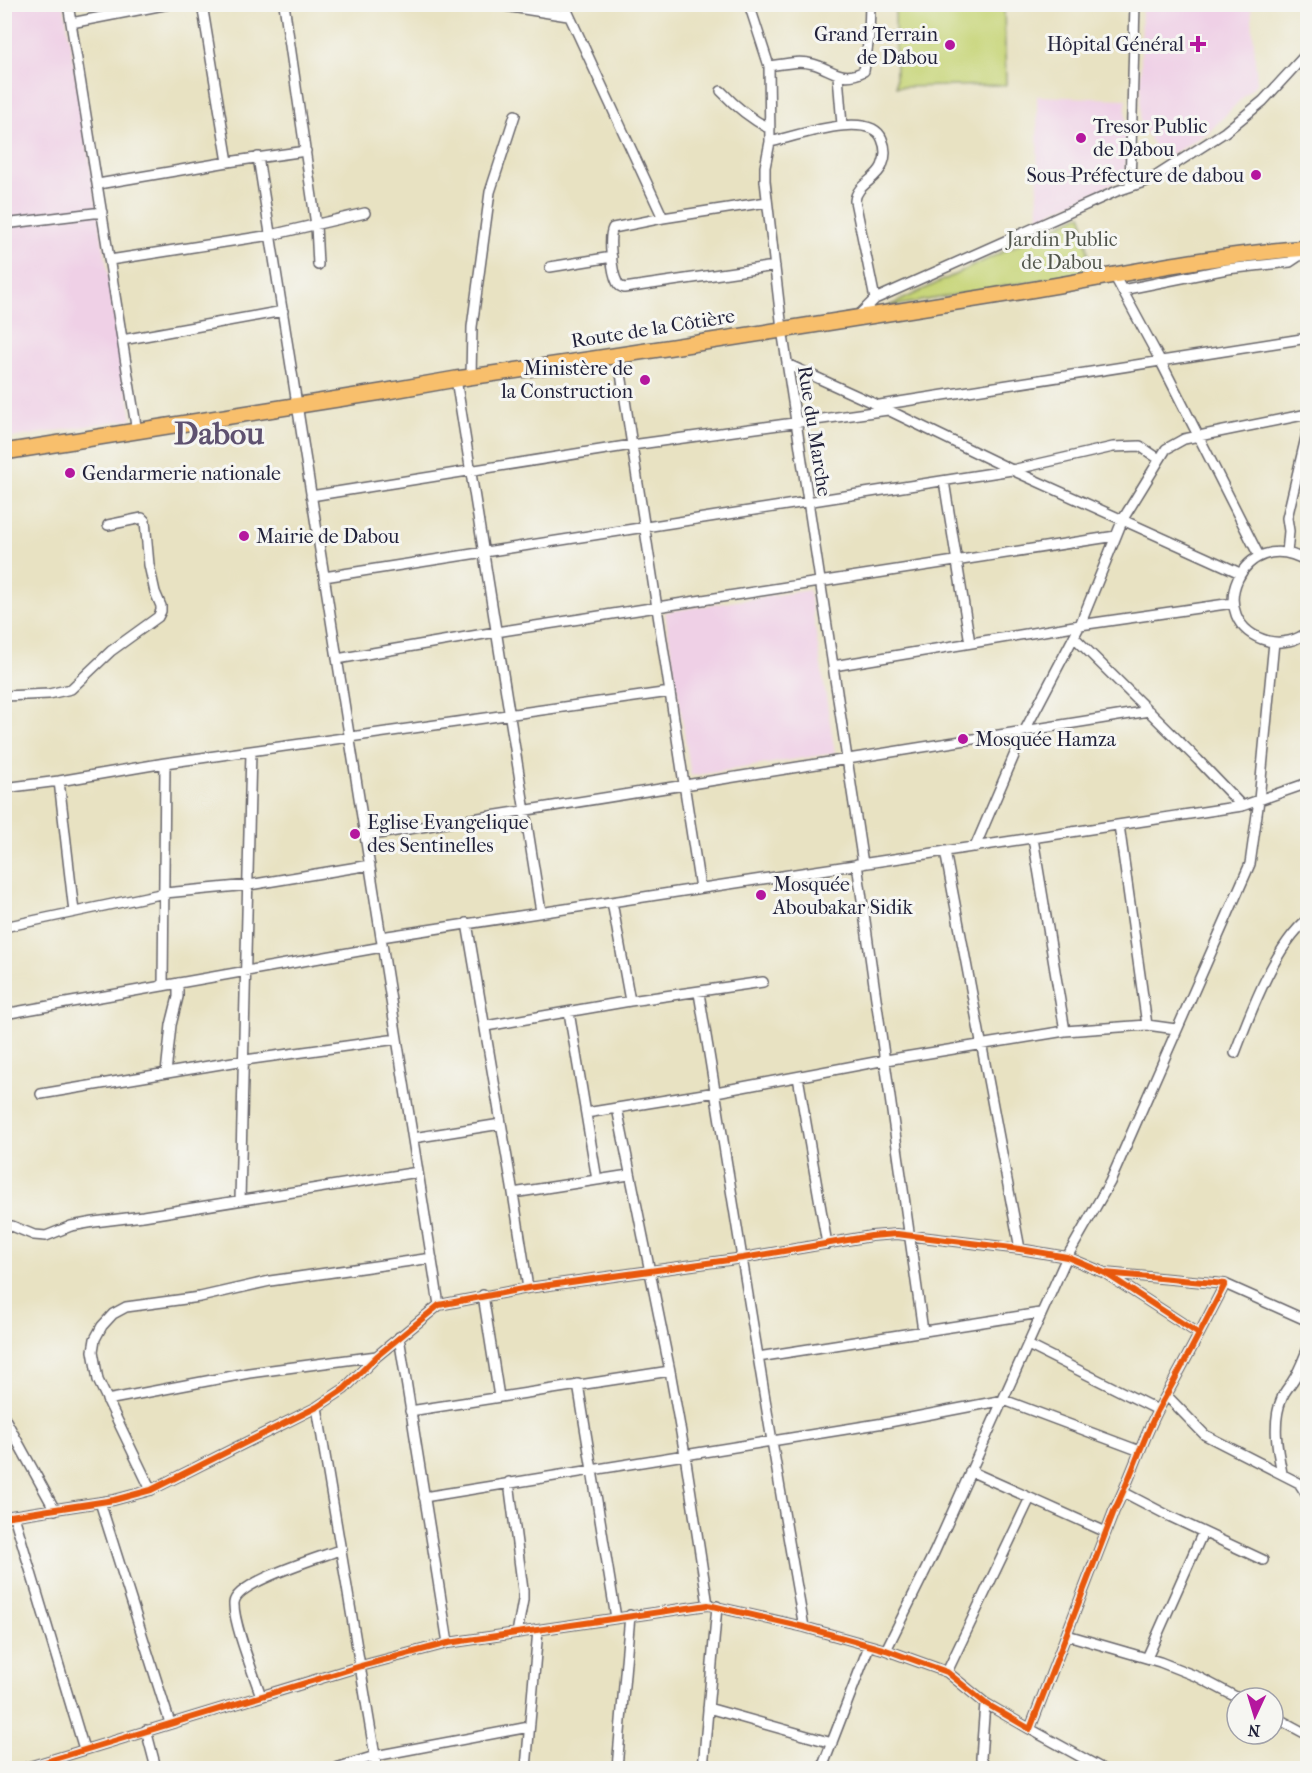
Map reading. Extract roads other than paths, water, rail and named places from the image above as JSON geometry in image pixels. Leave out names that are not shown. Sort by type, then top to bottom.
[{"type":"main road","name":"Route de la Côtière","points":[[4,452],[471,376],[856,318],[1114,275],[1159,274],[1308,249]]},
{"type":"street","points":[[68,4],[137,432]]},
{"type":"street","points":[[71,23],[169,4]]},
{"type":"street","points":[[202,4],[228,162]]},
{"type":"street","points":[[284,4],[316,225],[318,265]]},
{"type":"street","points":[[492,4],[568,16]]},
{"type":"street","points":[[564,4],[663,218]]},
{"type":"street","name":"Rue du Marche","points":[[749,4],[769,66],[770,142],[765,167],[782,329],[847,759],[923,1331]]},
{"type":"street","points":[[769,66],[801,62],[813,64],[838,76],[859,74],[864,71],[870,4]]},
{"type":"street","points":[[1130,186],[1135,4]]},
{"type":"street","points":[[856,318],[875,299],[1130,186],[1150,180],[1225,132],[1263,101],[1308,52]]},
{"type":"street","points":[[838,76],[842,125]]},
{"type":"street","points":[[721,91],[741,111],[770,129]]},
{"type":"street","points":[[471,376],[472,327],[490,192],[514,115]]},
{"type":"street","points":[[770,142],[842,125],[864,126],[874,129],[881,135],[886,153],[879,172],[855,195],[875,299]]},
{"type":"street","points":[[98,184],[306,151]]},
{"type":"street","points":[[258,157],[439,1305]]},
{"type":"street","points":[[767,202],[613,228],[610,239],[612,257],[616,281],[624,288],[775,267]]},
{"type":"street","points":[[4,224],[102,212]]},
{"type":"street","points":[[110,260],[272,235],[365,213]]},
{"type":"street","points":[[550,267],[612,257]]},
{"type":"street","points":[[1122,290],[1159,274]]},
{"type":"street","points":[[1114,275],[1161,362],[1259,556]]},
{"type":"street","points":[[122,340],[283,311]]},
{"type":"street","points":[[878,405],[1308,338]]},
{"type":"street","points":[[618,354],[700,888]]},
{"type":"street","points":[[787,364],[1012,470],[1240,573]]},
{"type":"street","points":[[456,379],[541,912]]},
{"type":"street","points":[[311,496],[632,445],[888,410]]},
{"type":"street","points":[[975,847],[1025,730],[1080,625],[1123,519],[1166,449],[1174,443],[1306,412]]},
{"type":"street","points":[[1287,553],[1289,531],[1287,518],[1308,429]]},
{"type":"street","points":[[324,577],[1012,470],[1113,447],[1140,446],[1159,459]]},
{"type":"street","points":[[944,481],[970,643]]},
{"type":"street","points":[[4,696],[48,694],[71,689],[111,651],[152,622],[161,611],[162,606],[155,592],[149,566],[145,520],[142,518],[108,525]]},
{"type":"street","points":[[337,659],[496,632],[1116,536]]},
{"type":"street","points":[[1308,562],[1287,553],[1273,552],[1259,556],[1248,563],[1240,573],[1234,587],[1233,603],[1238,617],[1247,630],[1259,638],[1274,642],[1290,641],[1308,631]]},
{"type":"street","points":[[833,666],[1080,625],[1233,603]]},
{"type":"street","points":[[1074,638],[1242,806]]},
{"type":"street","points":[[886,1650],[934,1553],[1004,1400],[1040,1313],[1067,1257],[1110,1182],[1250,864],[1259,800],[1274,642]]},
{"type":"street","points":[[4,788],[670,692]]},
{"type":"street","points":[[365,836],[1149,711]]},
{"type":"street","points":[[240,1200],[251,751]]},
{"type":"street","points":[[163,986],[165,763]]},
{"type":"street","points":[[58,781],[74,912]]},
{"type":"street","points":[[381,937],[1242,806],[1307,786]]},
{"type":"street","points":[[1119,825],[1148,1025]]},
{"type":"street","points":[[1033,838],[1065,1031]]},
{"type":"street","points":[[945,851],[1020,1249]]},
{"type":"street","points":[[4,927],[165,892],[249,885],[369,865]]},
{"type":"street","points":[[612,902],[630,1001]]},
{"type":"street","points":[[1235,1053],[1254,1002],[1275,963],[1292,934],[1308,919]]},
{"type":"street","points":[[467,923],[528,1288]]},
{"type":"street","points":[[5,1011],[382,947]]},
{"type":"street","points":[[486,1026],[630,1001],[764,982]]},
{"type":"street","points":[[166,1073],[171,1025],[178,997],[178,983]]},
{"type":"street","points":[[699,993],[743,1258],[770,1441],[804,1627]]},
{"type":"street","points":[[569,1012],[597,1180]]},
{"type":"street","points":[[586,1113],[1065,1031],[1148,1025],[1176,1029]]},
{"type":"street","points":[[41,1094],[245,1060],[397,1039]]},
{"type":"street","points":[[798,1077],[826,1244]]},
{"type":"street","points":[[617,1108],[670,1371],[712,1606],[703,1768]]},
{"type":"street","points":[[413,1138],[501,1124]]},
{"type":"street","points":[[4,1228],[12,1226],[34,1235],[46,1236],[83,1224],[418,1172]]},
{"type":"street","points":[[513,1193],[629,1175]]},
{"type":"street","points":[[84,1749],[9,1516],[100,1502],[151,1490],[317,1407],[344,1389],[377,1356],[439,1305],[483,1295],[743,1258],[871,1236],[911,1235],[1067,1257],[1105,1273],[1199,1334]]},
{"type":"street","points":[[151,1490],[98,1380],[93,1351],[95,1339],[102,1326],[113,1314],[126,1307],[200,1297],[270,1281],[432,1258]]},
{"type":"street","points":[[1105,1273],[1225,1284],[1308,1321]]},
{"type":"street","points":[[1030,1729],[1114,1511],[1140,1451],[1158,1410],[1225,1284]]},
{"type":"street","points":[[483,1295],[499,1397]]},
{"type":"street","points":[[758,1357],[1040,1313]]},
{"type":"street","points":[[399,1337],[448,1643]]},
{"type":"street","points":[[1028,1345],[1158,1410]]},
{"type":"street","points":[[1282,1473],[1276,1433],[1278,1408],[1308,1348]]},
{"type":"street","points":[[107,1400],[249,1372],[377,1356]]},
{"type":"street","points":[[410,1411],[670,1371]]},
{"type":"street","points":[[578,1384],[616,1618]]},
{"type":"street","points":[[1167,1396],[1204,1436],[1282,1473],[1299,1483],[1308,1497]]},
{"type":"street","points":[[424,1497],[592,1468],[884,1423],[1004,1400],[1140,1451]]},
{"type":"street","points":[[317,1407],[377,1768]]},
{"type":"street","points":[[4,1417],[55,1510]]},
{"type":"street","points":[[970,1471],[1106,1532]]},
{"type":"street","points":[[508,1482],[523,1590],[516,1633]]},
{"type":"street","points":[[1124,1492],[1263,1560]]},
{"type":"street","points":[[947,1672],[1030,1498]]},
{"type":"street","points":[[100,1502],[170,1723]]},
{"type":"street","points":[[1147,1658],[1203,1532]]},
{"type":"street","points":[[261,1696],[235,1616],[233,1601],[245,1588],[264,1578],[342,1549]]},
{"type":"street","points":[[25,1768],[49,1765],[84,1749],[146,1730],[361,1666],[448,1643],[712,1606],[804,1627],[886,1650],[947,1672],[985,1703],[1101,1768]]},
{"type":"street","points":[[617,1768],[630,1616]]},
{"type":"street","points":[[525,1768],[538,1630]]},
{"type":"street","points":[[1067,1635],[1147,1658],[1198,1677],[1225,1691]]},
{"type":"street","points":[[822,1768],[869,1646]]},
{"type":"street","points":[[985,1703],[981,1758],[984,1765],[989,1768]]},
{"type":"street","points":[[708,1708],[832,1743]]},
{"type":"street","points":[[1285,1723],[1308,1735]]},
{"type":"street","points":[[336,1768],[375,1756],[529,1727]]},
{"type":"street","points":[[146,1730],[156,1768]]},
{"type":"place","name":"Hôpital Général","points":[[1198,44]]},
{"type":"place","name":"Grand Terrain de Dabou","points":[[950,45]]},
{"type":"place","name":"Tresor Public de Dabou","points":[[1081,138]]},
{"type":"place","name":"Sous-Préfecture de dabou","points":[[1256,175]]},
{"type":"place","name":"Ministère de la Construction","points":[[645,380]]},
{"type":"place","name":"Gendarmerie nationale","points":[[70,473]]},
{"type":"place","name":"Mairie de Dabou","points":[[244,536]]},
{"type":"place","name":"Mosquée Hamza","points":[[963,739]]},
{"type":"place","name":"Eglise Evangelique des Sentinelles","points":[[355,834]]},
{"type":"place","name":"Mosquée Aboubakar Sidik","points":[[761,895]]},
{"type":"district","name":"Dabou","points":[[219,433]]},
{"type":"park label","name":"Jardin Public de Dabou","points":[[1062,250]]}]
